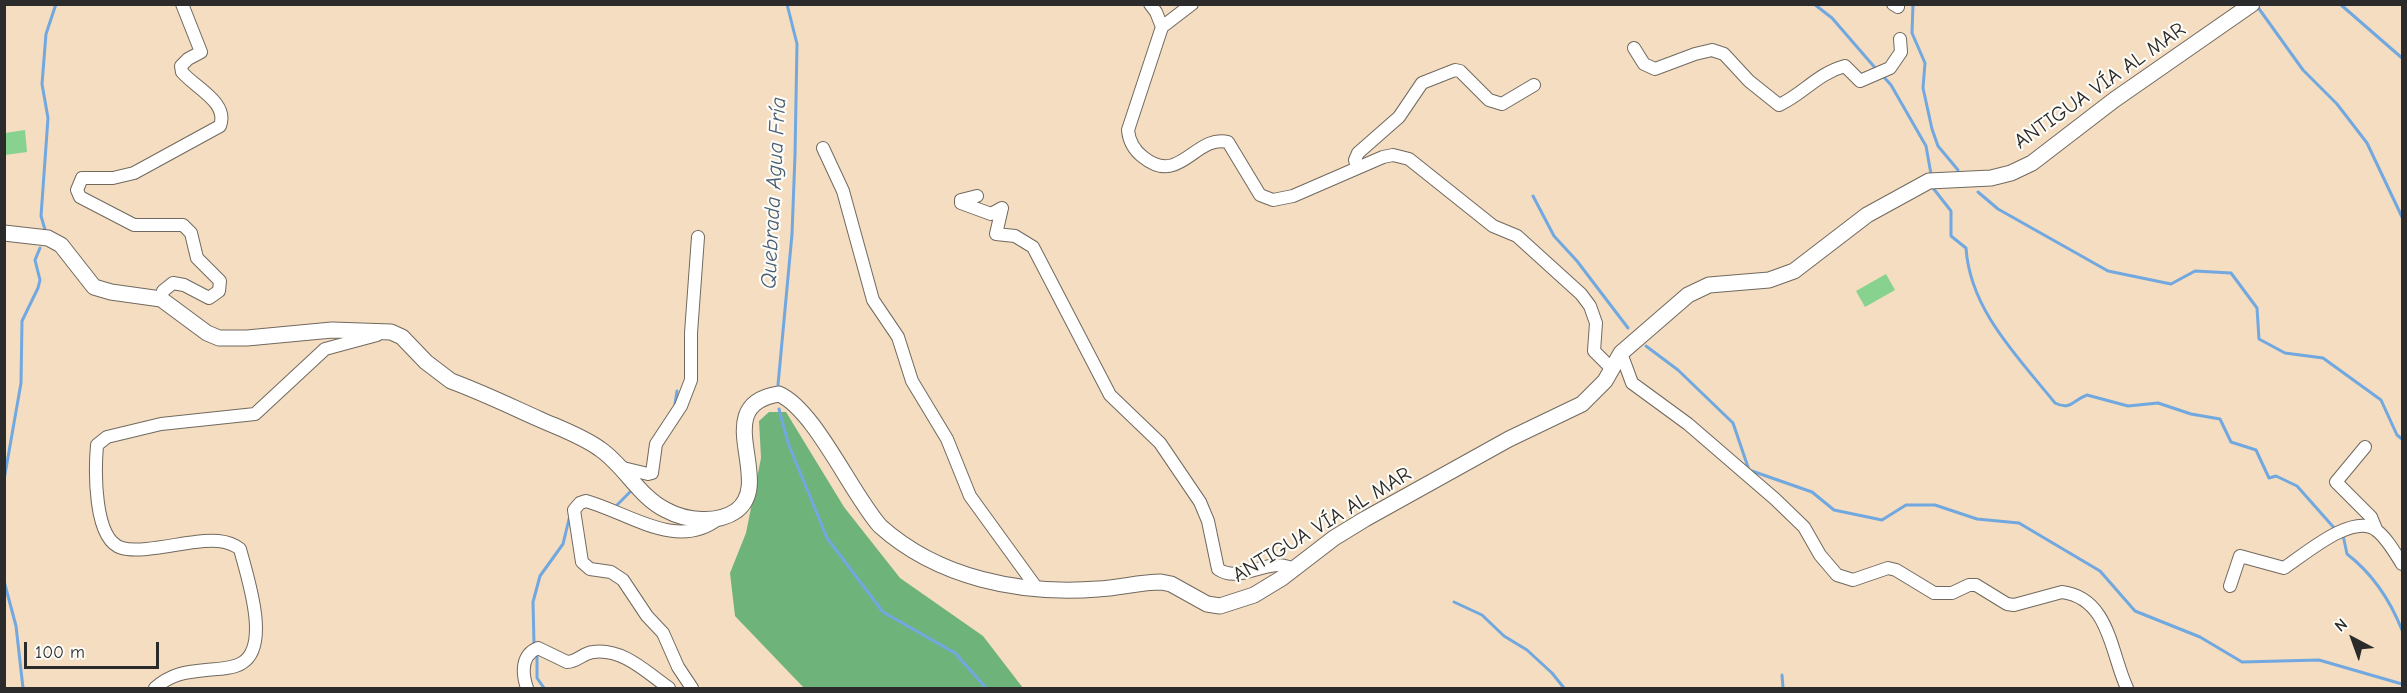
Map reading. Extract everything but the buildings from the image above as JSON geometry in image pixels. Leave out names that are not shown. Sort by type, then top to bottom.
[{"type":"main road","name":"ANTIGUA VÍA AL MAR","points":[[718,519],[738,510],[748,492],[749,478],[744,436],[748,411],[757,402],[778,394],[788,398],[806,418],[868,512],[894,539],[932,561],[975,579],[1036,587],[1099,589],[1161,582],[1171,584],[1207,604],[1220,606],[1254,595],[1365,519],[1509,439],[1582,404],[1605,381],[1621,353],[1688,295],[1709,285],[1769,280],[1794,271],[1867,215],[1929,181],[1991,178],[2011,173],[2032,163],[2114,100],[2250,6]]},
{"type":"main road","points":[[4,233],[48,238],[61,245],[87,280],[100,289],[161,299],[207,333],[219,338],[247,338],[332,330],[391,332],[402,337],[426,362],[451,381],[599,448],[623,468],[653,501],[666,510],[681,516],[718,519]]},
{"type":"street","points":[[161,299],[163,291],[173,283],[184,285],[209,298],[219,291],[220,281],[196,258],[188,228],[183,225],[134,225],[80,197],[77,190],[82,178],[113,178],[134,173],[220,126],[222,118],[214,102],[182,72],[181,66],[188,58],[201,52],[182,4]]},
{"type":"street","points":[[1150,4],[1162,27],[1128,130],[1131,143],[1149,161],[1161,166],[1172,166],[1208,144],[1228,142],[1260,195],[1273,200],[1293,196],[1383,157],[1401,155],[1420,167],[1493,226],[1516,236],[1581,294],[1590,306],[1596,323],[1594,351],[1612,369]]},
{"type":"street","points":[[1162,27],[1170,24],[1192,4]]},
{"type":"street","points":[[1634,48],[1644,64],[1655,69],[1712,50],[1724,54],[1749,81],[1779,105],[1805,86],[1838,68],[1845,66],[1860,81],[1890,68],[1901,52],[1900,39]]},
{"type":"street","points":[[1357,168],[1355,160],[1358,153],[1399,117],[1422,83],[1455,70],[1460,71],[1489,100],[1502,104],[1534,85]]},
{"type":"street","points":[[823,148],[843,191],[873,300],[898,337],[912,381],[947,439],[970,496],[1036,587]]},
{"type":"street","points":[[977,196],[961,200],[961,203],[991,214],[1002,208],[996,234],[1015,236],[1033,247],[1110,395],[1160,443],[1200,502],[1208,521],[1218,569],[1229,575],[1277,565],[1293,569]]},
{"type":"street","points":[[623,468],[648,474],[652,472],[656,444],[681,406],[692,380],[691,333],[699,237]]},
{"type":"street","points":[[155,688],[179,673],[232,668],[251,655],[255,648],[256,632],[246,573],[240,549],[229,543],[208,540],[124,549],[112,543],[104,531],[98,505],[97,445],[106,437],[161,424],[255,414],[325,349],[391,332]]},
{"type":"street","points":[[1621,353],[1632,383],[1688,424],[1780,504],[1804,527],[1820,555],[1837,574],[1853,580],[1888,568],[1896,570],[1935,593],[1952,593],[1969,585],[1976,585],[2007,604],[2014,605],[2054,594],[2069,593],[2091,606],[2103,621],[2127,688]]},
{"type":"street","points":[[2365,447],[2336,482],[2371,517],[2376,529],[2403,564]]},
{"type":"street","points":[[692,688],[678,667],[663,633],[647,616],[623,580],[611,573],[590,569],[582,562],[574,510],[580,503],[586,501],[653,527],[692,533],[707,528],[718,519]]},
{"type":"street","points":[[2230,586],[2240,556],[2284,568],[2344,529],[2364,525],[2376,529]]},
{"type":"street","points":[[527,688],[524,664],[531,651],[538,648],[567,662],[595,652],[616,653],[636,664],[669,688]]},
{"type":"green space","points":[[25,130],[27,152],[5,155],[5,133]]},
{"type":"green space","points":[[1886,274],[1895,290],[1865,307],[1856,291]]},
{"type":"green space","points":[[769,412],[786,412],[844,507],[900,578],[983,636],[1023,688],[804,688],[735,616],[730,573],[746,533],[761,458],[759,421]]},
{"type":"waterway","points":[[46,233],[41,216],[48,118],[42,84],[46,34],[56,4]]},
{"type":"waterway","name":"Quebrada Agua Fría","points":[[778,385],[792,234],[795,155],[797,44],[787,4]]},
{"type":"waterway","points":[[1814,4],[1832,18],[1877,70]]},
{"type":"waterway","points":[[1913,4],[1912,33],[1925,63],[1923,88],[1932,129],[1938,146],[1958,170]]},
{"type":"waterway","points":[[2340,4],[2402,58]]},
{"type":"waterway","points":[[2257,6],[2303,70],[2337,104],[2367,143],[2402,217]]},
{"type":"waterway","points":[[1882,75],[1891,85],[1926,146],[1931,174]]},
{"type":"waterway","points":[[1933,188],[1951,211],[1951,236],[1966,248],[1969,271],[1986,312],[1998,332],[2055,403],[2065,406],[2087,395],[2128,406],[2158,403],[2191,414],[2220,419],[2231,442],[2256,450],[2269,478],[2276,476],[2297,486],[2336,530]]},
{"type":"waterway","points":[[1978,192],[1998,209],[2108,271],[2171,284],[2195,271],[2231,273],[2257,308],[2259,339],[2285,353],[2323,358],[2381,400],[2397,435],[2402,439]]},
{"type":"waterway","points":[[1533,196],[1554,236],[1577,261],[1628,328]]},
{"type":"waterway","points":[[4,480],[21,383],[22,321],[40,280],[35,260],[40,248]]},
{"type":"waterway","points":[[1646,346],[1678,370],[1733,423],[1749,470],[1812,492],[1834,510],[1882,520],[1906,505],[1935,505],[1977,519],[2019,523],[2100,571],[2135,611],[2200,637],[2242,662],[2319,660],[2402,684]]},
{"type":"waterway","points":[[675,404],[677,391]]},
{"type":"waterway","name":"Quebrada Agua Fría","points":[[779,409],[788,443],[827,538],[883,612],[955,653],[986,688]]},
{"type":"waterway","points":[[616,506],[632,490]]},
{"type":"waterway","points":[[534,644],[533,602],[540,576],[563,544],[570,515]]},
{"type":"waterway","points":[[2343,535],[2347,554],[2380,588],[2402,630]]},
{"type":"waterway","points":[[4,581],[16,626],[23,688]]},
{"type":"waterway","points":[[1454,602],[1482,615],[1504,636],[1527,650],[1552,673],[1564,688]]},
{"type":"waterway","points":[[537,651],[537,678],[544,688]]},
{"type":"waterway","points":[[1782,675],[1783,688]]}]
